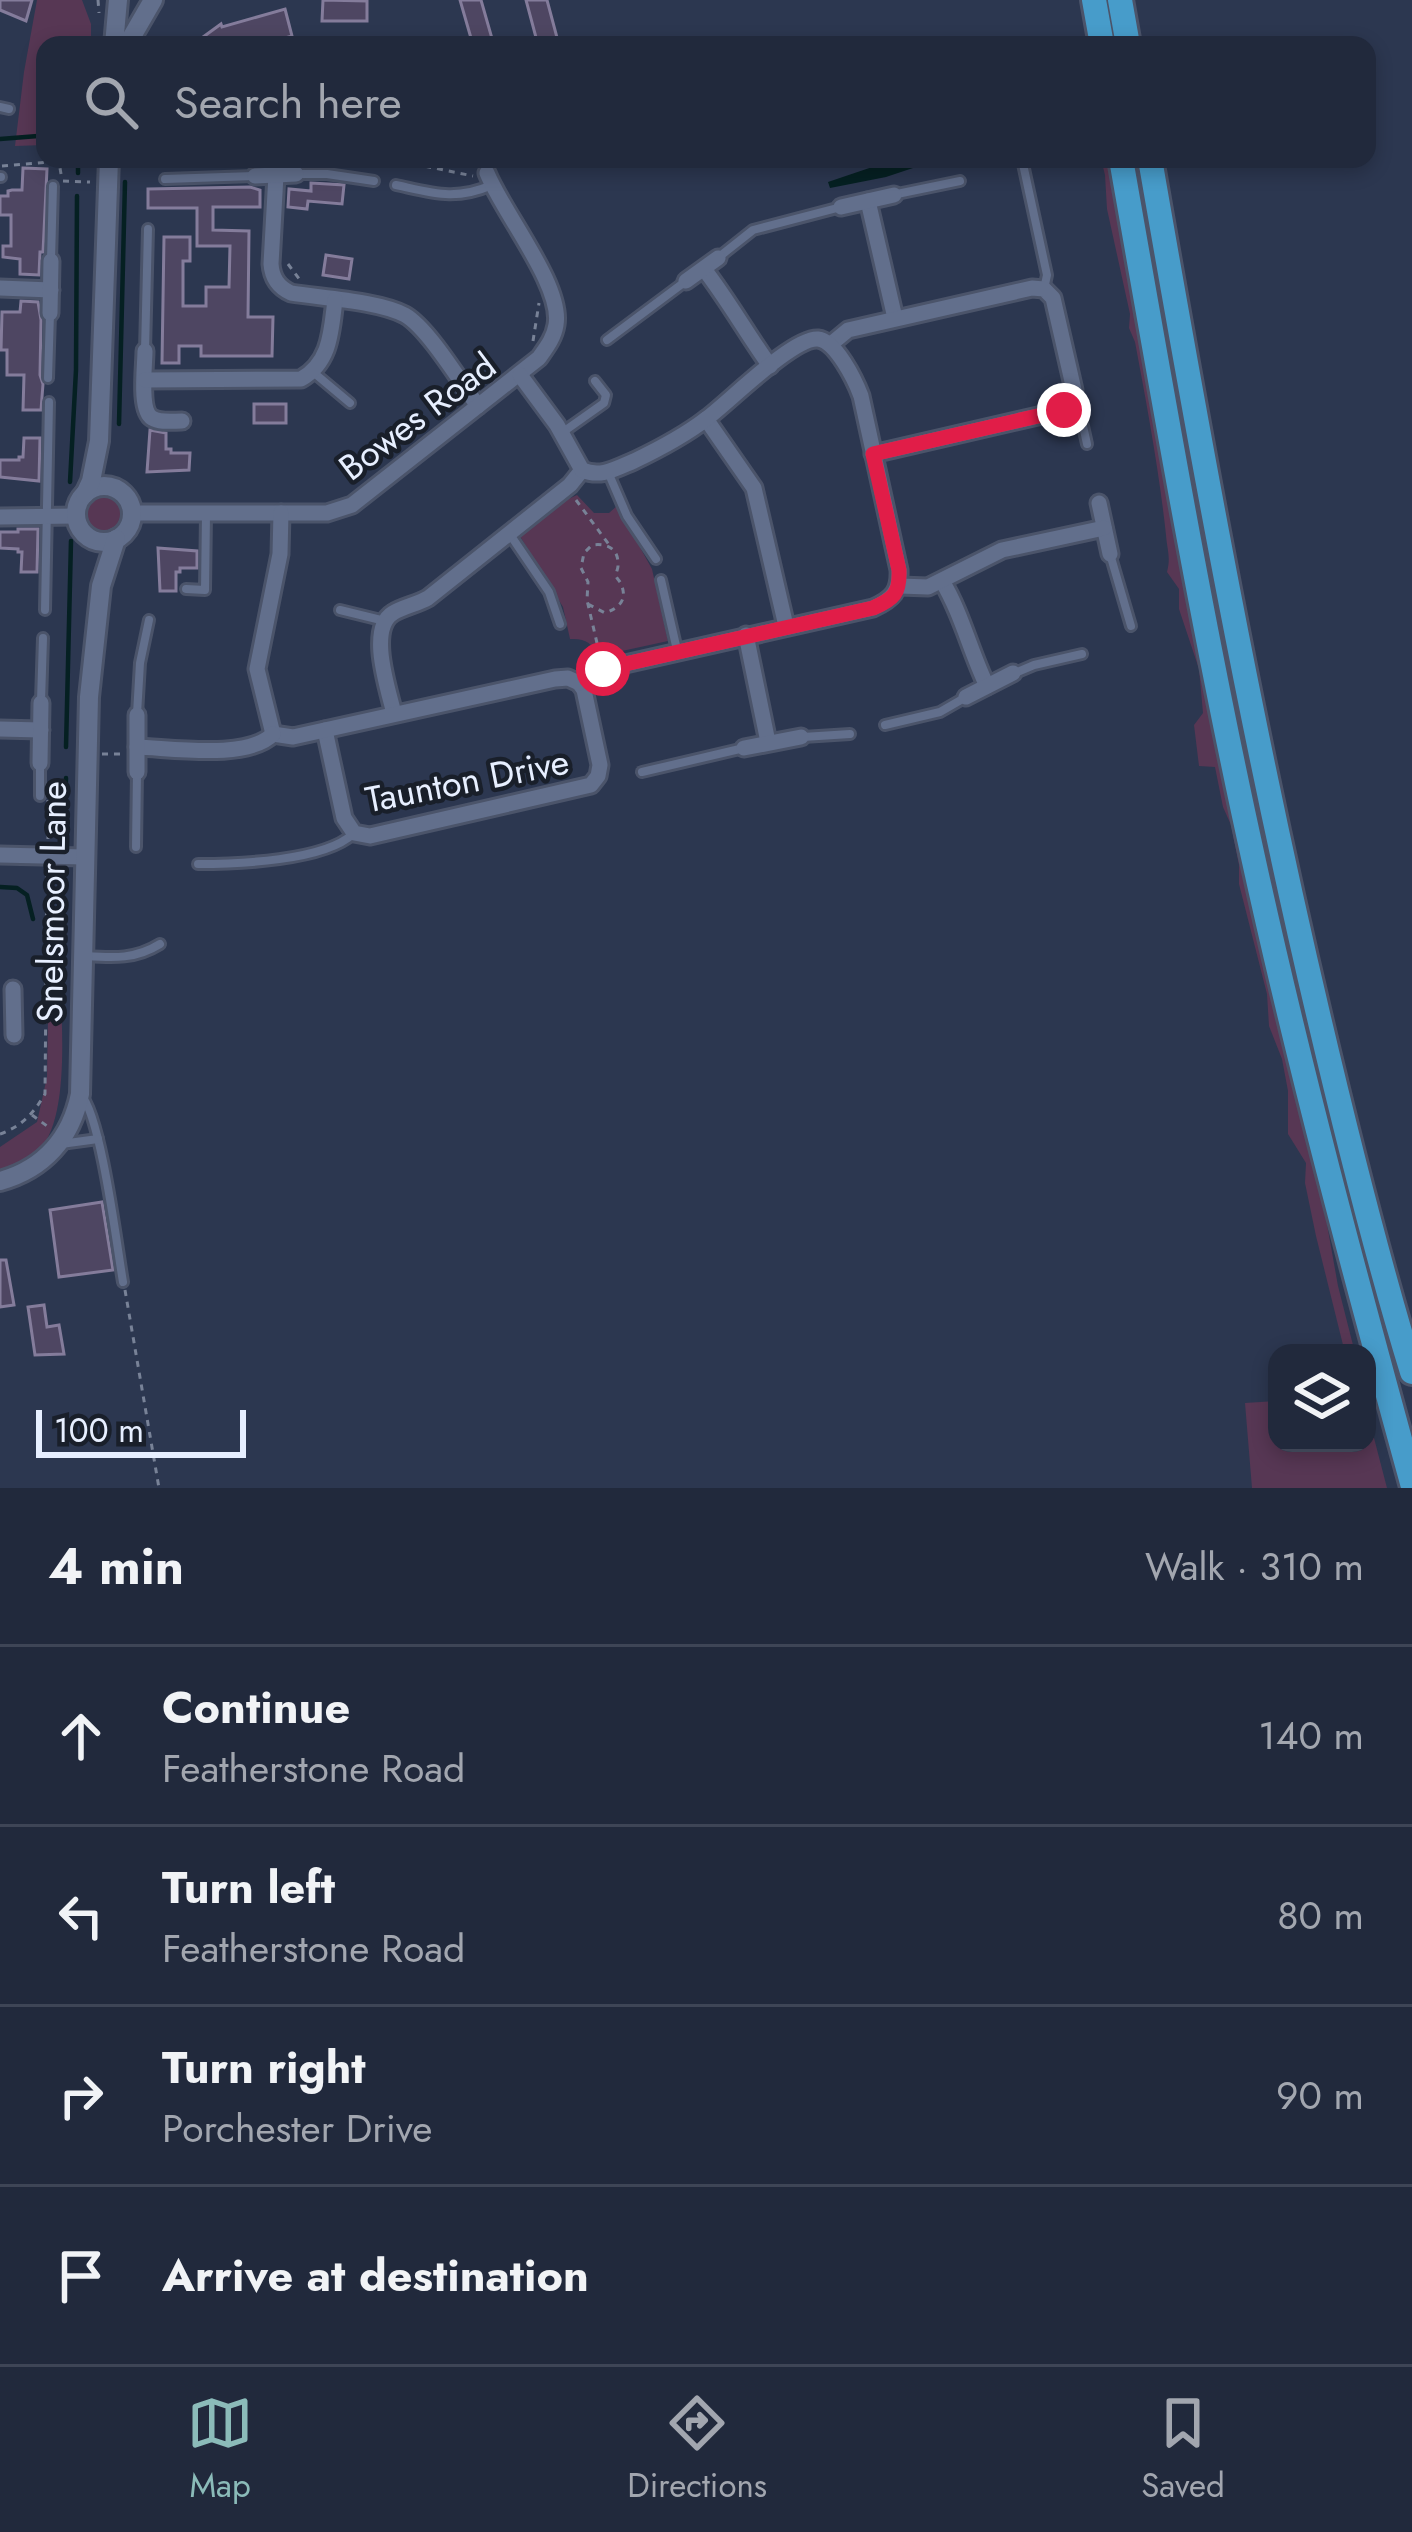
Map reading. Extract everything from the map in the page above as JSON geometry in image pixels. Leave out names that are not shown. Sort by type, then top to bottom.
[{"type":"highway","points":[[1094,0],[1100,36]]},
{"type":"highway","points":[[1120,0],[1126,36]]},
{"type":"highway","points":[[1123,168],[1253,857],[1412,1483]]},
{"type":"highway","points":[[1152,168],[1222,566],[1281,855],[1362,1198],[1412,1372]]},
{"type":"street","points":[[115,36],[118,0]]},
{"type":"street","points":[[132,36],[153,0]]},
{"type":"street","points":[[99,441],[105,466],[128,500],[131,514],[128,528],[100,542],[77,523],[76,508],[91,481],[99,441],[109,168]]},
{"type":"street","points":[[255,176],[296,174]]},
{"type":"street","points":[[276,175],[271,268],[277,282],[291,292],[404,314],[418,325],[478,406]]},
{"type":"street","name":"Bowes Road","points":[[131,514],[327,513],[352,505],[526,369],[551,342],[556,327],[554,295],[489,179]]},
{"type":"street","points":[[841,207],[894,195]]},
{"type":"street","points":[[868,201],[895,318]]},
{"type":"street","points":[[50,314],[51,261]]},
{"type":"street","points":[[686,281],[711,263],[744,329],[770,366]]},
{"type":"street","points":[[831,344],[848,330],[1032,288],[1053,298],[1073,391],[1071,405],[873,454]]},
{"type":"street","points":[[0,289],[51,290]]},
{"type":"street","points":[[145,388],[301,379],[325,358],[335,300]]},
{"type":"street","points":[[137,747],[238,749],[256,746],[273,734],[293,737],[555,679],[579,682],[603,669],[873,608],[894,596],[900,586],[861,396],[831,344],[812,338],[659,449],[608,472],[591,474],[582,470],[526,369]]},
{"type":"street","points":[[145,351],[149,417],[182,430]]},
{"type":"street","points":[[706,419],[754,488],[786,626]]},
{"type":"street","points":[[394,714],[381,653],[385,621],[428,598],[570,485],[582,470]]},
{"type":"street","points":[[85,494],[100,486],[117,490]]},
{"type":"street","points":[[1099,503],[1110,554]]},
{"type":"street","points":[[273,734],[257,669],[280,554],[281,513]]},
{"type":"street","points":[[0,517],[76,516]]},
{"type":"street","points":[[900,586],[928,587],[1002,550],[1104,528]]},
{"type":"street","name":"Snelsmoor Lane","points":[[86,535],[101,586]]},
{"type":"street","name":"Snelsmoor Lane","points":[[61,1141],[76,1114],[80,1094],[89,697],[101,586],[116,538]]},
{"type":"street","points":[[942,581],[987,686]]},
{"type":"street","points":[[746,635],[768,742]]},
{"type":"street","points":[[966,698],[1013,674]]},
{"type":"street","name":"Taunton Drive","points":[[325,730],[344,818],[354,833],[370,836],[591,785],[600,765],[579,682]]},
{"type":"street","points":[[40,764],[41,703]]},
{"type":"street","points":[[137,715],[137,772]]},
{"type":"street","points":[[0,729],[40,730]]},
{"type":"street","points":[[745,748],[801,737]]},
{"type":"street","points":[[0,855],[84,857]]},
{"type":"street","points":[[9,1000],[14,1036]]},
{"type":"street","points":[[0,1181],[33,1168],[61,1141]]},
{"type":"lane","points":[[1024,168],[1047,275],[1043,290]]},
{"type":"lane","points":[[296,174],[374,181]]},
{"type":"lane","points":[[165,179],[255,176]]},
{"type":"lane","points":[[396,185],[447,196],[469,195],[489,179]]},
{"type":"lane","points":[[894,195],[960,181]]},
{"type":"lane","points":[[51,261],[59,183]]},
{"type":"lane","points":[[711,263],[753,230],[841,207]]},
{"type":"lane","points":[[145,351],[148,229]]},
{"type":"lane","points":[[607,340],[686,281]]},
{"type":"lane","points":[[48,378],[50,314]]},
{"type":"lane","points":[[313,372],[350,403]]},
{"type":"lane","points":[[561,433],[604,403],[606,395],[595,381]]},
{"type":"lane","points":[[45,610],[49,402]]},
{"type":"lane","points":[[1071,405],[1081,417],[1087,444]]},
{"type":"lane","points":[[608,472],[628,517],[656,559]]},
{"type":"lane","points":[[1095,484],[1099,503]]},
{"type":"lane","points":[[186,590],[205,590],[206,512]]},
{"type":"lane","points":[[509,533],[549,592],[560,624]]},
{"type":"lane","points":[[1110,554],[1131,626]]},
{"type":"lane","points":[[661,580],[677,651]]},
{"type":"lane","points":[[340,610],[385,621]]},
{"type":"lane","points":[[137,715],[140,662],[149,620]]},
{"type":"lane","points":[[41,703],[43,638]]},
{"type":"lane","points":[[1013,674],[1034,664],[1082,654]]},
{"type":"lane","points":[[885,725],[940,712],[966,698]]},
{"type":"lane","points":[[801,737],[850,734]]},
{"type":"lane","points":[[642,772],[745,748]]},
{"type":"lane","points":[[40,764],[40,796]]},
{"type":"lane","points":[[136,848],[137,772]]},
{"type":"lane","points":[[198,864],[255,864],[341,845],[354,833]]},
{"type":"lane","points":[[83,956],[122,958],[160,944]]},
{"type":"lane","points":[[80,1094],[89,1103],[98,1139],[123,1282]]},
{"type":"lane","points":[[61,1141],[98,1139]]},
{"type":"path","points":[[0,166],[36,163]]},
{"type":"path","points":[[60,168],[59,183],[95,182]]},
{"type":"path","points":[[429,168],[489,179]]},
{"type":"path","points":[[272,244],[312,296]]},
{"type":"path","points":[[526,369],[542,272]]},
{"type":"path","points":[[573,496],[617,555],[616,575],[623,586],[620,606],[605,613],[588,604]]},
{"type":"path","points":[[603,669],[581,559],[592,545],[611,547]]},
{"type":"path","points":[[32,1115],[61,1141]]},
{"type":"path","points":[[123,1282],[158,1488]]},
{"type":"shaded area","points":[[37,0],[82,0],[91,36],[36,36],[36,145],[15,146]]},
{"type":"shaded area","points":[[869,168],[913,168],[830,188],[828,182]]},
{"type":"shaded area","points":[[1103,168],[1109,168],[1117,203],[1210,714],[1353,1344],[1343,1344],[1305,1183],[1306,1163],[1288,1134],[1288,1091],[1269,1026],[1267,994],[1239,884],[1231,825],[1215,767],[1199,766],[1194,725],[1203,713],[1199,669],[1179,609],[1179,589],[1167,572],[1156,462]]},
{"type":"shaded area","points":[[577,495],[594,513],[609,513],[617,506],[652,569],[668,641],[599,656],[588,642],[570,639],[563,607],[518,533]]},
{"type":"shaded area","points":[[104,497],[117,502],[122,515],[117,528],[104,533],[91,528],[86,515],[91,502]]},
{"type":"shaded area","points":[[49,958],[59,958],[61,1004],[62,1062],[55,1117],[35,1154],[0,1170],[0,1147],[37,1122],[47,1077]]},
{"type":"shaded area","points":[[1268,1402],[1268,1452],[1376,1452],[1376,1446],[1387,1488],[1252,1488],[1245,1403]]},
{"type":"building","points":[[0,0],[32,0],[26,21],[0,10]]},
{"type":"building","points":[[323,0],[367,1],[367,21],[322,21]]},
{"type":"building","points":[[460,0],[481,0],[491,36],[470,36]]},
{"type":"building","points":[[526,0],[547,0],[557,36],[536,36]]},
{"type":"building","points":[[285,9],[292,36],[204,36]]},
{"type":"building","points":[[23,168],[47,169],[39,275],[20,274],[20,259],[3,257],[3,246],[11,246],[11,215],[0,215],[0,196],[22,190]]},
{"type":"building","points":[[311,183],[344,185],[342,204],[308,201],[307,209],[288,207],[289,189],[311,191]]},
{"type":"building","points":[[148,189],[260,190],[260,207],[213,207],[213,230],[249,231],[248,317],[273,317],[272,356],[201,356],[201,346],[179,346],[179,363],[162,363],[164,237],[190,237],[190,261],[183,261],[183,306],[206,306],[206,287],[229,287],[230,246],[197,246],[197,208],[148,208]]},
{"type":"building","points":[[326,255],[352,259],[349,279],[323,275]]},
{"type":"building","points":[[21,301],[38,302],[41,410],[23,410],[24,375],[7,375],[7,350],[1,350],[2,312],[20,312]]},
{"type":"building","points":[[254,404],[286,404],[286,423],[254,423]]},
{"type":"building","points":[[150,430],[166,433],[166,449],[171,453],[190,453],[189,470],[147,472]]},
{"type":"building","points":[[24,438],[40,438],[39,481],[0,477],[0,460],[23,457]]},
{"type":"building","points":[[38,529],[37,572],[21,572],[18,549],[0,548],[0,532]]},
{"type":"building","points":[[158,548],[197,551],[197,568],[176,572],[176,591],[160,591]]},
{"type":"building","points":[[102,1202],[113,1270],[59,1277],[50,1210]]},
{"type":"building","points":[[0,1260],[6,1260],[14,1305],[0,1307]]},
{"type":"building","points":[[44,1305],[47,1327],[59,1325],[64,1354],[35,1355],[28,1307]]},
{"type":"waterway","points":[[0,139],[36,136]]},
{"type":"waterway","points":[[78,168],[78,173]]},
{"type":"waterway","points":[[119,424],[125,182]]},
{"type":"waterway","points":[[70,482],[77,196]]},
{"type":"waterway","points":[[66,747],[71,541]]},
{"type":"waterway","points":[[64,833],[66,778]]},
{"type":"waterway","points":[[0,887],[17,888],[27,895],[33,919]]},
{"type":"route","points":[[603,669],[885,603],[900,586],[899,570],[873,454],[1064,410]]}]
